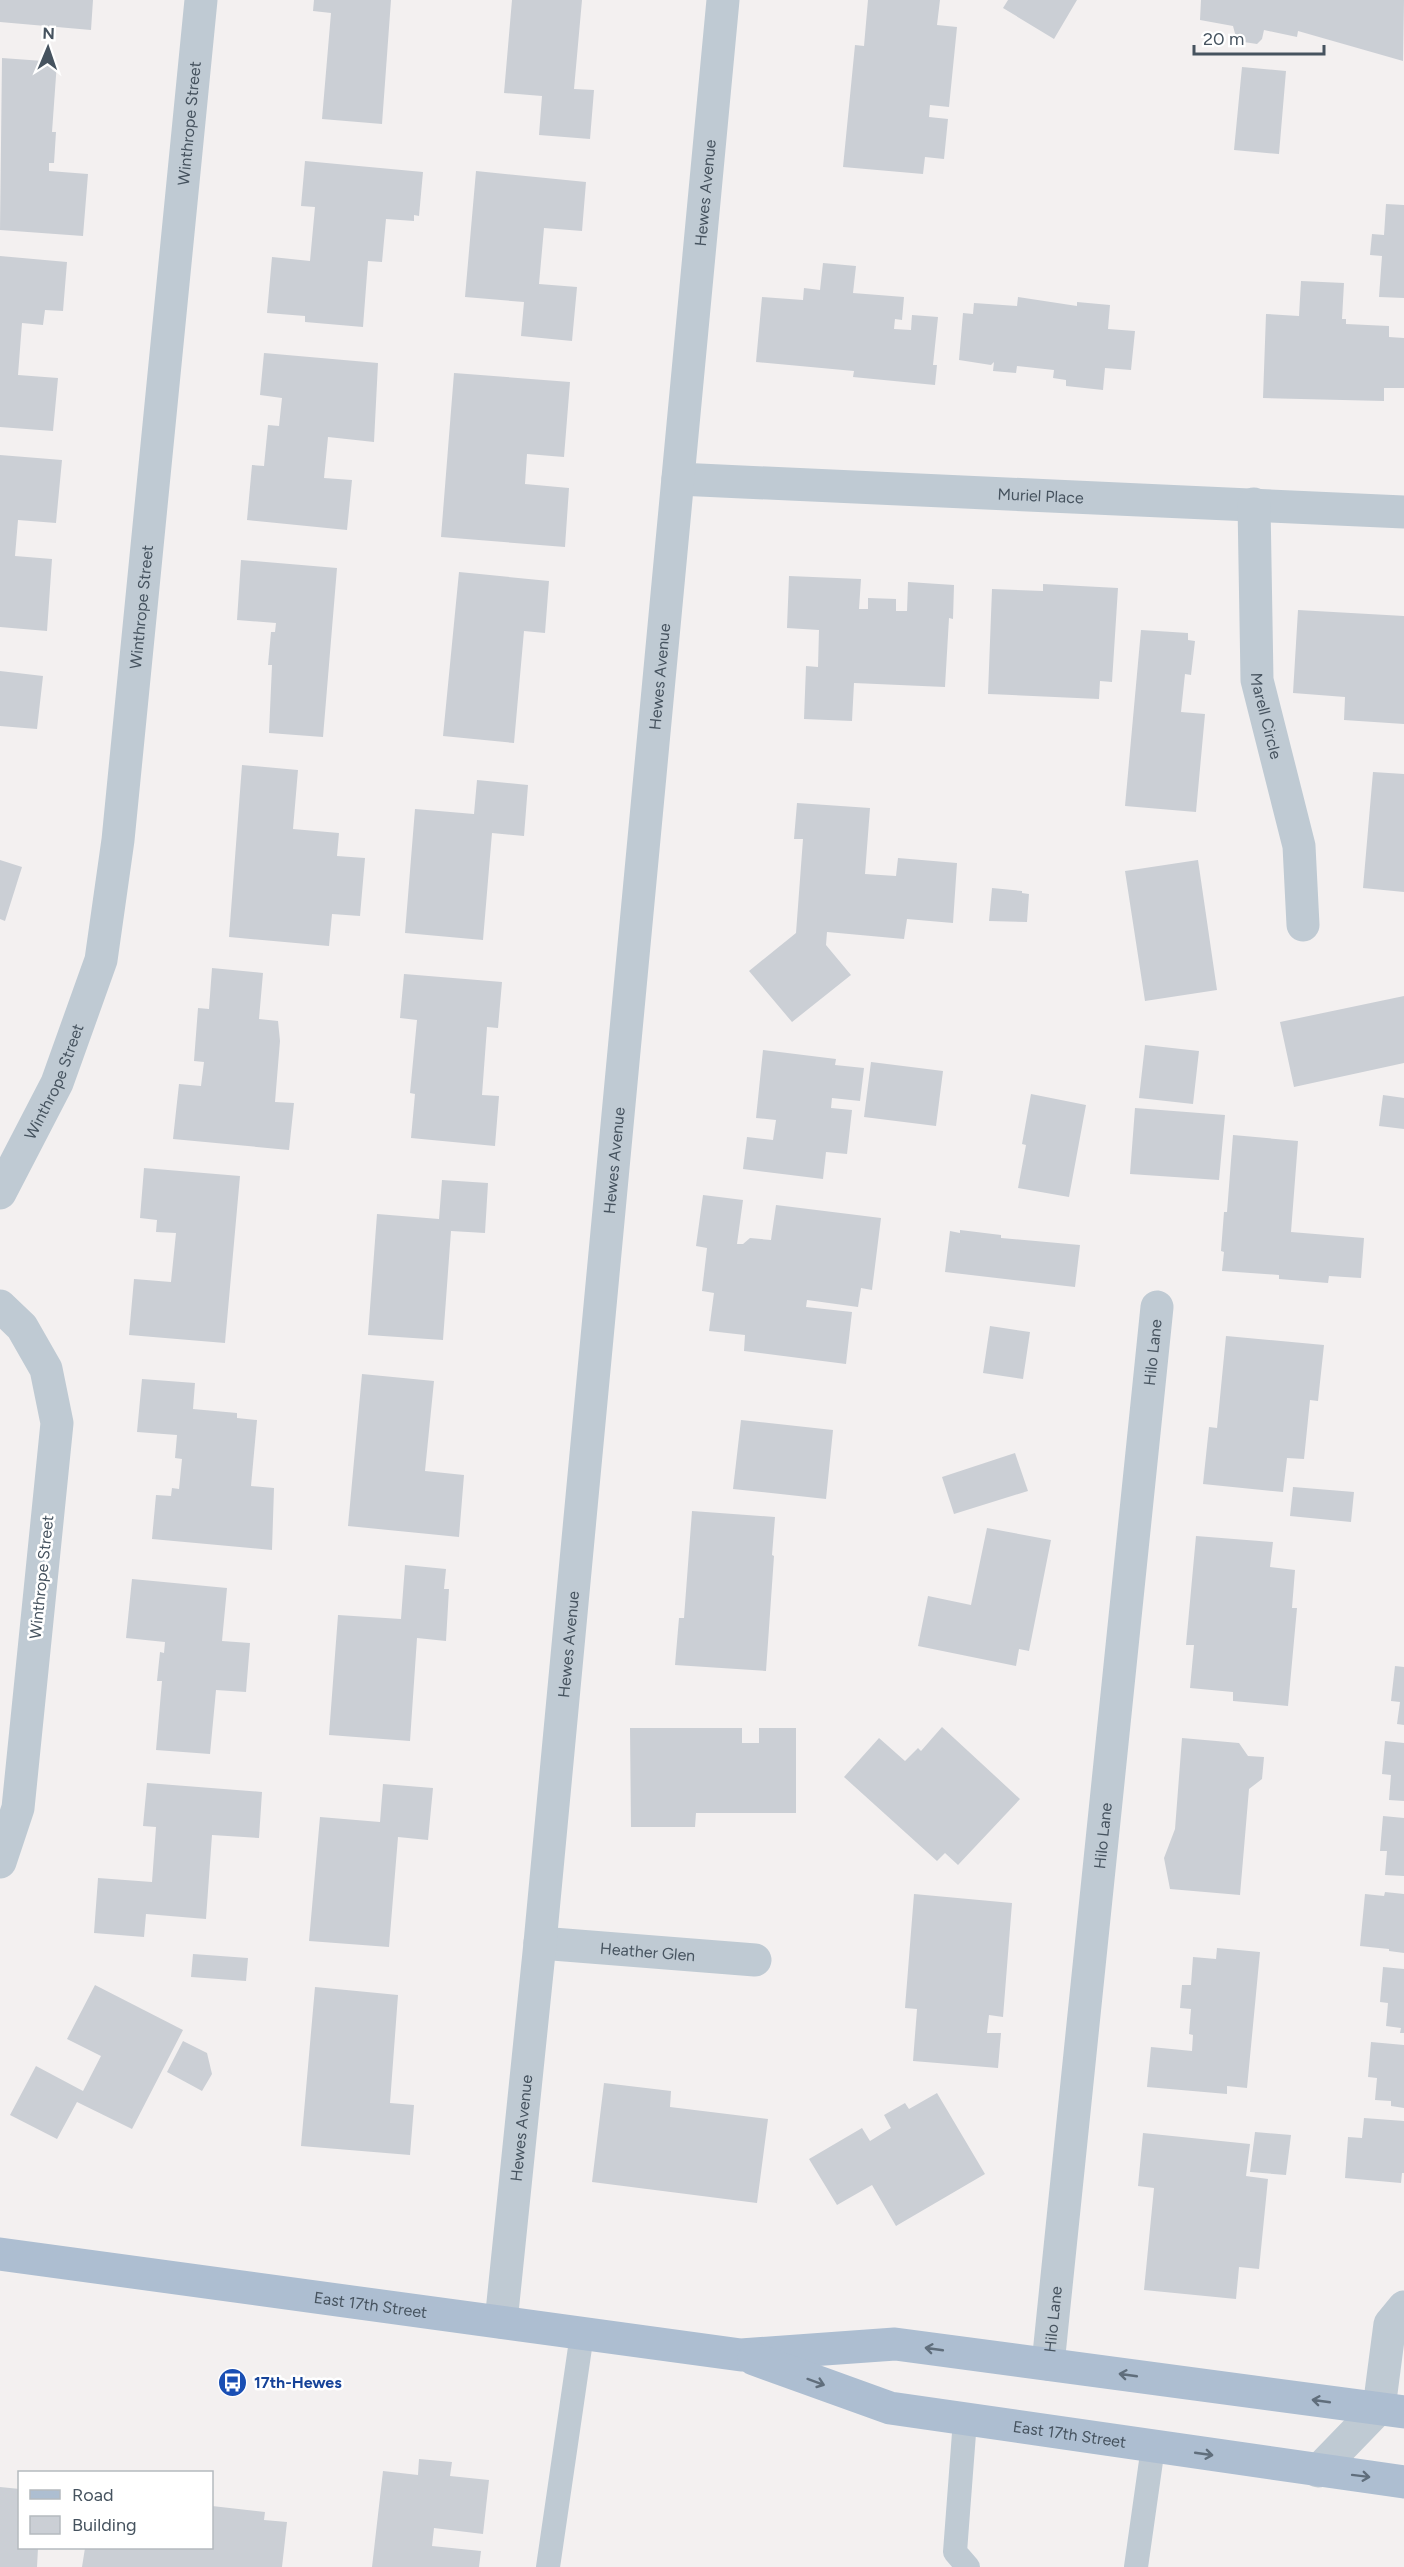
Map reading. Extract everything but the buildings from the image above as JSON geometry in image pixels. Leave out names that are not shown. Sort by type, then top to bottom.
[{"type":"main road","name":"East 17th Street","points":[[0,2254],[741,2355],[895,2344],[1391,2410]]},
{"type":"main road","name":"East 17th Street","points":[[741,2355],[890,2409],[1404,2482]]},
{"type":"street","name":"Winthrope Street","points":[[0,1193],[57,1083],[101,960],[118,840],[201,0]]},
{"type":"street","name":"Hewes Avenue","points":[[501,2322],[540,1943],[723,0]]},
{"type":"street","name":"Muriel Place","points":[[678,479],[1404,512]]},
{"type":"street","name":"Marell Circle","points":[[1254,504],[1257,680],[1299,846],[1303,925]]},
{"type":"street","name":"Winthrope Street","points":[[0,1306],[22,1327],[46,1369],[57,1423],[18,1808],[0,1862]]},
{"type":"street","name":"Hilo Lane","points":[[1048,2364],[1156,1307]]},
{"type":"street","name":"Heather Glen","points":[[540,1943],[755,1960]]},
{"type":"street","points":[[1318,2471],[1391,2410],[1390,2324],[1404,2307]]},
{"type":"lane","points":[[548,2567],[582,2334]]},
{"type":"lane","points":[[965,2420],[955,2552],[968,2567]]},
{"type":"lane","points":[[1136,2567],[1154,2446]]},
{"type":"place","name":"17th-Hewes","points":[[233,2382]]}]
